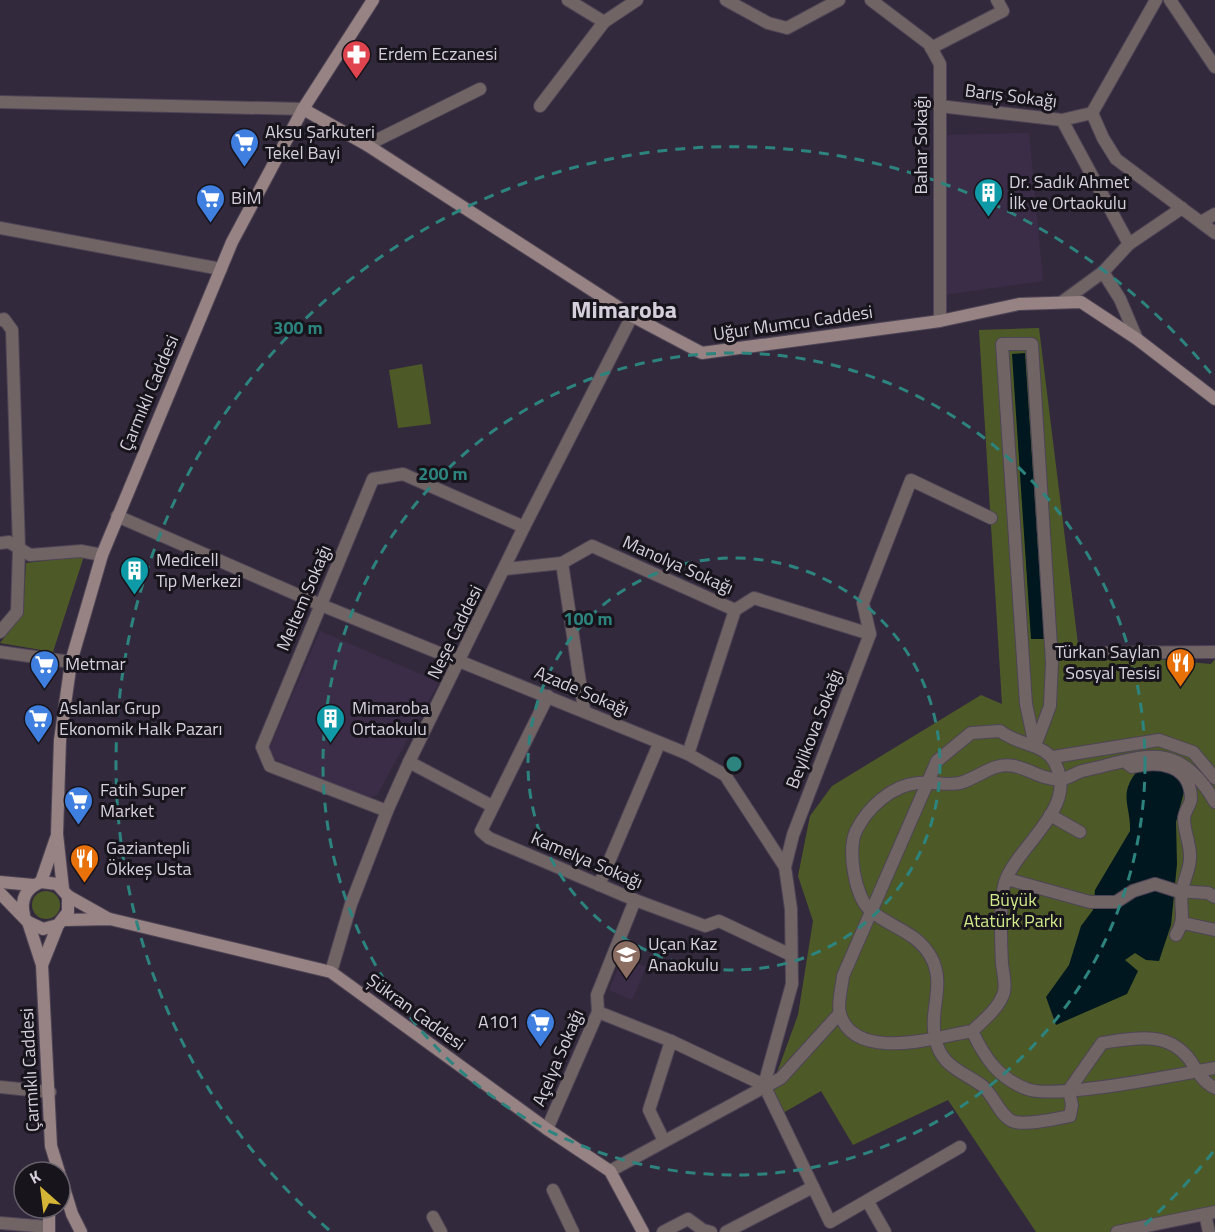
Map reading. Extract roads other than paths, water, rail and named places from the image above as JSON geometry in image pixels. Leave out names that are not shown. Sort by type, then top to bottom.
[{"type":"main road","name":"Çarmıklı Caddesi","points":[[57,834],[60,740],[72,662],[102,555],[232,242],[303,109],[373,0]]},
{"type":"main road","name":"Uğur Mumcu Caddesi","points":[[303,109],[367,145],[632,316],[702,353],[940,321],[1019,304],[1082,302],[1137,339],[1215,399]]},
{"type":"main road","points":[[42,965],[26,918],[23,898],[37,884],[57,834]]},
{"type":"main road","points":[[42,965],[69,904],[65,893],[57,834]]},
{"type":"main road","points":[[0,882],[57,884],[65,893],[110,920]]},
{"type":"main road","points":[[0,893],[26,918],[43,929],[62,923],[110,920]]},
{"type":"main road","name":"Şükran Caddesi","points":[[110,920],[331,972],[547,1129],[610,1171],[643,1232]]},
{"type":"main road","name":"Çarmıklı Caddesi","points":[[42,965],[51,1146],[55,1160]]},
{"type":"main road","points":[[50,1160],[51,1146]]},
{"type":"main road","name":"Çarmıklı Caddesi","points":[[72,1214],[81,1232]]},
{"type":"street","points":[[568,0],[604,22]]},
{"type":"street","points":[[540,106],[604,22],[637,0]]},
{"type":"street","points":[[726,0],[768,23],[788,28],[839,0]]},
{"type":"street","points":[[870,0],[931,48],[1003,11],[997,0]]},
{"type":"street","points":[[1156,0],[1092,113],[1103,138],[1116,159],[1215,233]]},
{"type":"street","points":[[1170,0],[1210,47],[1215,67]]},
{"type":"street","name":"Bahar Sokağı","points":[[931,48],[940,64],[940,321]]},
{"type":"street","points":[[367,145],[480,89]]},
{"type":"street","points":[[0,102],[303,109]]},
{"type":"street","name":"Barış Sokağı","points":[[939,106],[1062,120],[1092,113]]},
{"type":"street","points":[[1062,120],[1129,244]]},
{"type":"street","points":[[1062,302],[1103,272],[1129,244],[1182,208]]},
{"type":"street","points":[[1201,222],[1215,214]]},
{"type":"street","points":[[0,228],[221,269]]},
{"type":"street","points":[[1103,272],[1120,299],[1137,339]]},
{"type":"street","name":"Neşe Caddesi","points":[[331,972],[351,904],[387,811],[409,762],[461,661],[524,527],[632,316]]},
{"type":"street","points":[[0,320],[4,320],[12,330],[18,548],[18,612],[0,632]]},
{"type":"street","points":[[1002,344],[1032,344],[1052,663],[1050,706],[1035,746],[1026,704],[1002,344]]},
{"type":"street","name":"Meltem Sokağı","points":[[387,811],[270,766],[262,747],[373,478],[403,474],[524,527]]},
{"type":"street","points":[[870,634],[862,603],[911,480],[991,518]]},
{"type":"street","name":"Azade Sokağı","points":[[117,516],[321,605],[584,709],[659,744],[688,754],[725,775],[785,867],[791,909],[792,984],[764,1085]]},
{"type":"street","points":[[0,543],[9,542],[30,555],[81,551],[102,555]]},
{"type":"street","name":"Manolya Sokağı","points":[[506,569],[562,563],[592,546],[735,610],[754,598],[870,634]]},
{"type":"street","points":[[562,563],[584,709]]},
{"type":"street","points":[[688,754],[735,610]]},
{"type":"street","name":"Beylikova Sokağı","points":[[785,867],[793,835],[870,634]]},
{"type":"street","points":[[0,652],[72,662]]},
{"type":"street","points":[[1079,652],[1215,652]]},
{"type":"street","points":[[409,762],[492,806],[548,696]]},
{"type":"street","points":[[610,1171],[764,1085],[781,1078],[840,1013],[843,976],[938,761],[971,733],[1000,730],[1008,737],[1035,746],[1053,757],[1061,779],[1056,805],[1007,879],[1001,933],[1004,992],[989,1016],[972,1031],[881,1045],[853,1033],[840,1013]]},
{"type":"street","points":[[1053,757],[1159,740],[1193,752],[1215,778]]},
{"type":"street","points":[[599,885],[659,744]]},
{"type":"street","points":[[1215,801],[1198,777],[1167,757],[1152,755],[1061,779],[1002,765],[962,783],[916,783],[902,788],[873,805],[856,830],[851,855],[852,867],[866,907],[918,939],[934,964],[939,987],[934,1019],[935,1038],[941,1055],[956,1071],[981,1084],[1011,1120],[1024,1124],[1070,1116],[1072,1105],[1069,1090],[1102,1043],[1131,1037],[1161,1039],[1178,1049],[1189,1059],[1196,1072],[1215,1088]]},
{"type":"street","points":[[1124,761],[1132,767],[1156,762],[1167,764],[1186,782],[1191,800],[1184,821],[1190,855],[1177,891],[1183,923],[1176,935]]},
{"type":"street","name":"Kamelya Sokağı","points":[[492,806],[481,831],[489,838],[635,900],[705,926],[719,921],[791,956]]},
{"type":"street","points":[[1050,814],[1080,832]]},
{"type":"street","points":[[1007,879],[1094,902],[1116,902],[1136,889],[1156,884],[1177,891],[1208,892],[1215,897]]},
{"type":"street","name":"Açelya Sokağı","points":[[547,1129],[598,1012],[597,995],[635,900]]},
{"type":"street","points":[[1183,923],[1215,930]]},
{"type":"street","points":[[598,1012],[671,1041],[764,1085],[830,1222],[960,1147]]},
{"type":"street","points":[[972,1031],[984,1057],[1001,1076],[1029,1090],[1069,1090],[1215,1068]]},
{"type":"street","points":[[664,1141],[649,1110],[671,1041]]},
{"type":"street","points":[[0,1087],[50,1092]]},
{"type":"street","points":[[726,1232],[813,1187]]},
{"type":"street","points":[[554,1190],[573,1232]]},
{"type":"street","points":[[868,1202],[885,1232]]},
{"type":"street","points":[[1117,1232],[1210,1213],[1209,1232]]},
{"type":"street","points":[[433,1217],[441,1232]]},
{"type":"street","points":[[663,1232],[688,1219],[711,1232]]},
{"type":"street","points":[[0,1223],[49,1230]]},
{"type":"water","points":[[1025,353],[1044,639],[1031,639],[1012,354]]},
{"type":"water","points":[[1168,767],[1182,782],[1184,792],[1176,822],[1177,864],[1171,925],[1159,961],[1146,960],[1135,953],[1125,960],[1138,971],[1127,994],[1056,1025],[1046,997],[1069,965],[1081,926],[1093,910],[1095,890],[1130,831],[1128,786],[1139,769]]},
{"type":"place","name":"Erdem Eczanesi","points":[[357,80]]},
{"type":"place","name":"Aksu Şarkuteri Tekel Bayi","points":[[244,168]]},
{"type":"place","name":"Dr. Sadık Ahmet İlk ve Ortaokulu","points":[[988,218]]},
{"type":"place","name":"BİM","points":[[210,224]]},
{"type":"place","name":"Medicell Tıp Merkezi","points":[[135,596]]},
{"type":"place","name":"Türkan Saylan Sosyal Tesisi","points":[[1181,688]]},
{"type":"place","name":"Metmar","points":[[44,690]]},
{"type":"place","name":"Aslanlar Grup Ekonomik Halk Pazarı","points":[[38,744]]},
{"type":"place","name":"Mimaroba Ortaokulu","points":[[331,744]]},
{"type":"place","name":"Fatih Super Market","points":[[79,826]]},
{"type":"place","name":"Gaziantepli Ökkeş Usta","points":[[85,884]]},
{"type":"place","name":"Uçan Kaz Anaokulu","points":[[627,980]]},
{"type":"place","name":"A101","points":[[540,1048]]},
{"type":"district","name":"Mimaroba","points":[[624,310]]},
{"type":"park label","name":"Büyük Atatürk Parkı","points":[[1013,910]]}]
